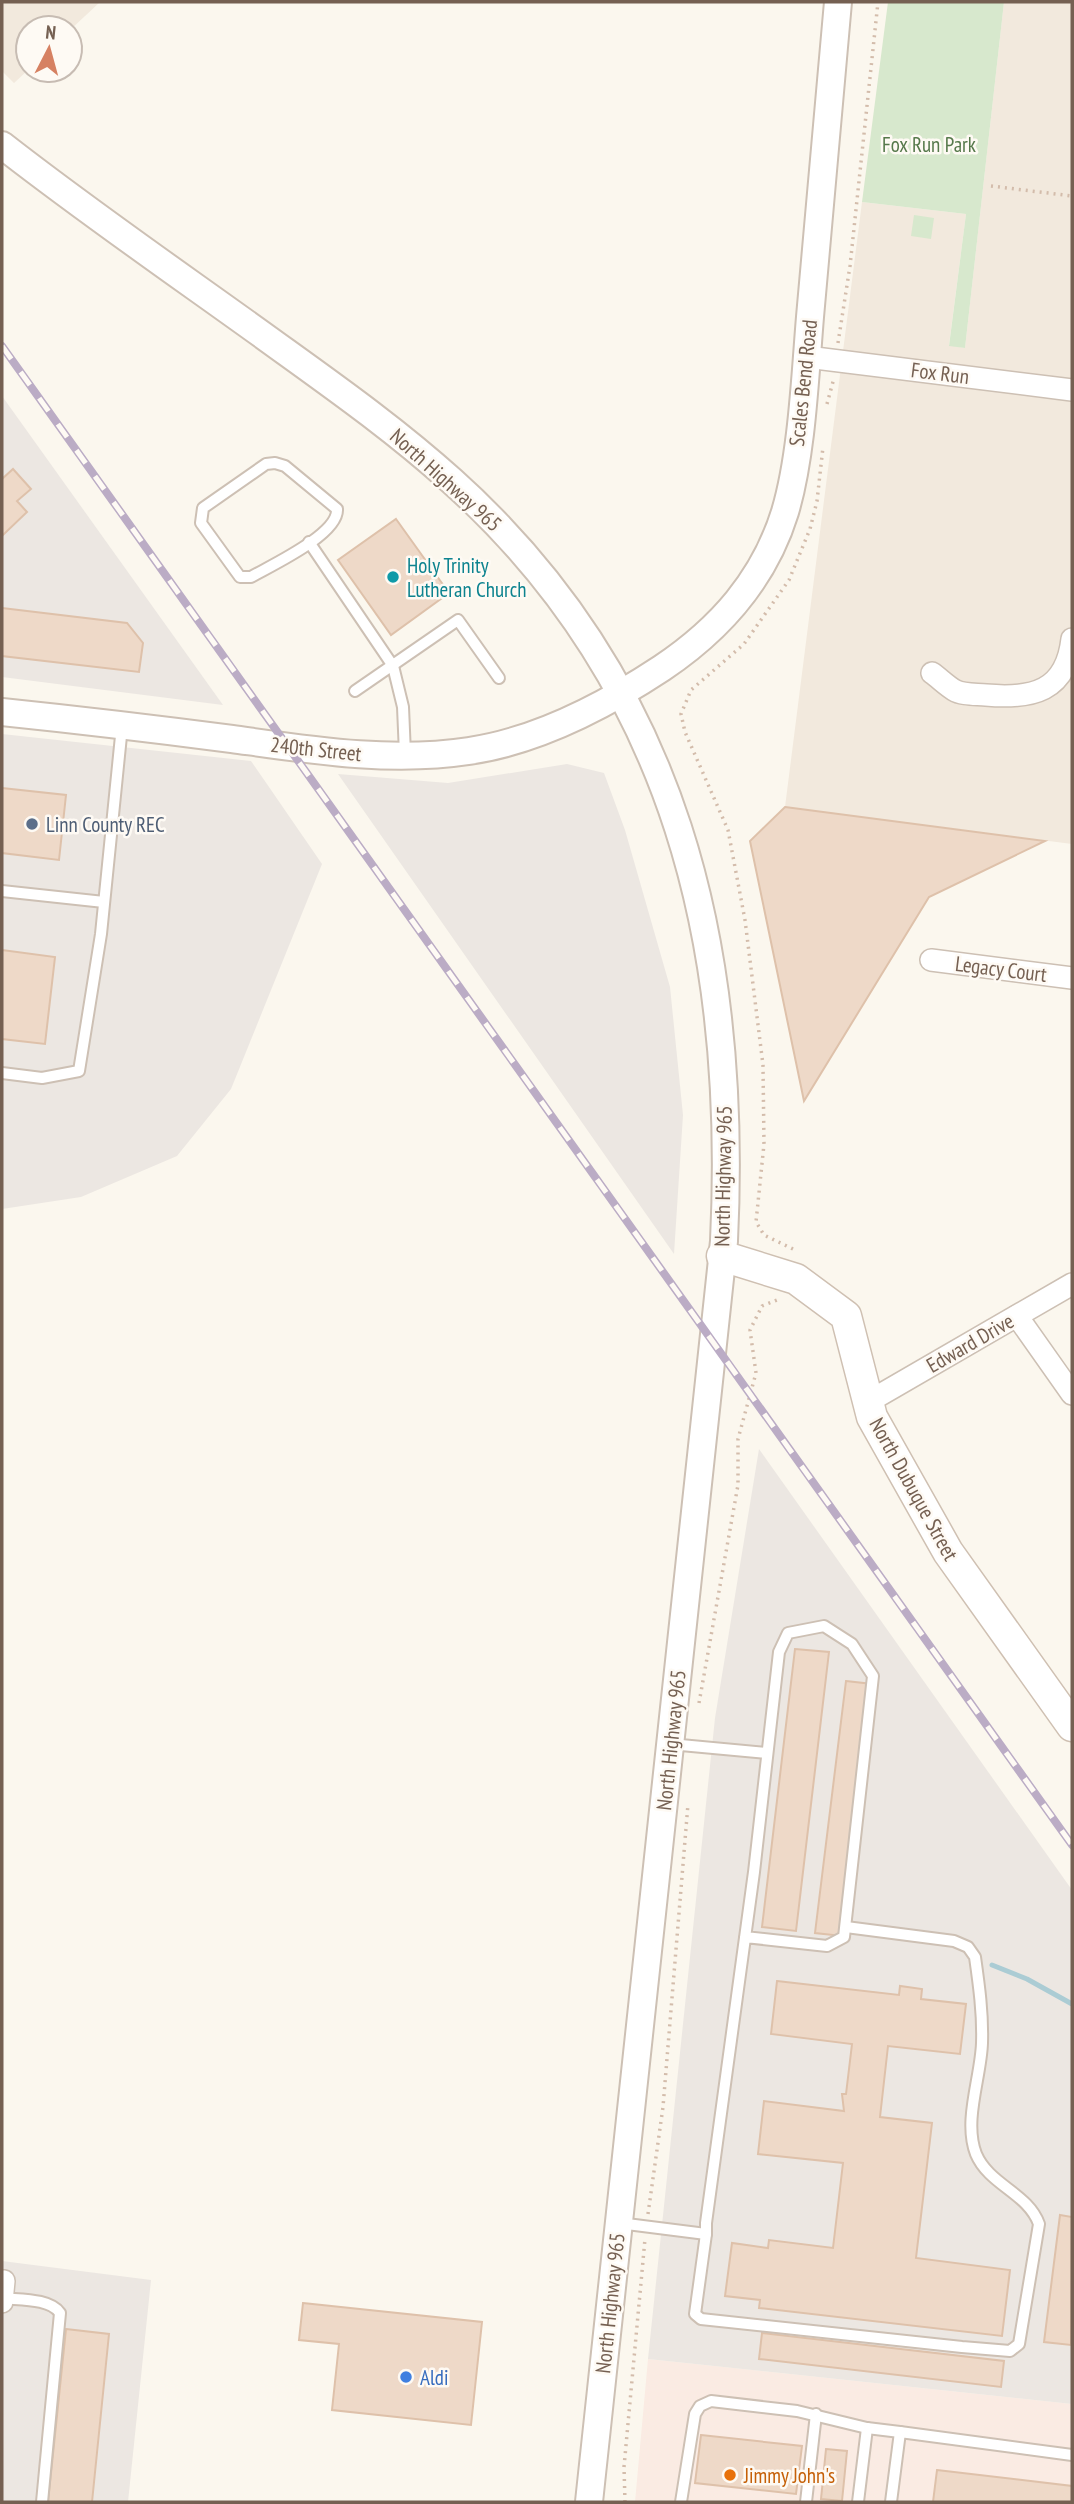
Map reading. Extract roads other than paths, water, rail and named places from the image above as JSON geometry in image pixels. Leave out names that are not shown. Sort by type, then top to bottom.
[{"type":"main road","name":"North Dubuque Street","points":[[722,1256],[796,1279],[846,1317],[872,1417],[948,1552],[1072,1726]]},
{"type":"street","name":"Scales Bend Road","points":[[620,694],[689,649],[715,627],[741,598],[764,563],[786,509],[807,357],[838,2]]},
{"type":"street","name":"North Highway 965","points":[[2,145],[363,408],[456,484],[519,548],[559,599],[620,694],[679,827],[708,939],[722,1032],[726,1121],[722,1256],[589,2502]]},
{"type":"street","name":"Fox Run","points":[[807,357],[1072,390]]},
{"type":"street","points":[[932,673],[956,691],[1017,698],[1037,693],[1053,682],[1065,668],[1072,639]]},
{"type":"street","name":"240th Street","points":[[2,712],[287,747],[405,757],[474,751],[501,744],[552,726],[620,694]]},
{"type":"street","name":"Legacy Court","points":[[931,960],[1072,978]]},
{"type":"street","name":"Edward Drive","points":[[868,1402],[1072,1284]]},
{"type":"street","points":[[1017,1316],[1072,1394]]},
{"type":"lane","points":[[266,464],[285,466],[337,509],[335,522],[328,531],[309,542],[251,577],[240,577],[201,523],[200,516],[203,508],[266,464]]},
{"type":"lane","points":[[309,542],[393,666],[403,707],[405,757]]},
{"type":"lane","points":[[355,691],[458,620],[499,678]]},
{"type":"lane","points":[[2,1073],[42,1078],[79,1071],[104,902],[122,726]]},
{"type":"lane","points":[[2,891],[104,902]]},
{"type":"lane","points":[[746,1937],[827,1946],[844,1937],[873,1676],[852,1644],[839,1633],[824,1626],[804,1627],[788,1633],[779,1651],[746,1937],[695,2314],[701,2319],[1010,2351],[1019,2344],[1039,2224],[1035,2213],[1023,2201],[986,2172],[971,2137],[982,2042],[975,1957],[968,1947],[954,1941],[846,1927]]},
{"type":"lane","points":[[670,1744],[767,1753]]},
{"type":"lane","points":[[619,2224],[706,2234]]},
{"type":"lane","points":[[3,2293],[56,2307],[60,2313],[42,2502]]},
{"type":"lane","points":[[681,2502],[695,2414],[700,2406],[710,2401],[816,2414],[867,2428],[1072,2455]]},
{"type":"lane","points":[[806,2502],[816,2414]]},
{"type":"lane","points":[[858,2502],[867,2428]]},
{"type":"lane","points":[[891,2502],[900,2432]]},
{"type":"waterway","points":[[992,1965],[1027,1979],[1072,2004]]},
{"type":"railway","points":[[2,346],[1072,1845]]},
{"type":"place","name":"Holy Trinity Lutheran Church","points":[[393,577]]},
{"type":"place","name":"Linn County REC","points":[[32,824]]},
{"type":"place","name":"Aldi","points":[[406,2377]]},
{"type":"place","name":"Jimmy John's","points":[[730,2475]]},
{"type":"park label","name":"Fox Run Park","points":[[929,144]]}]
